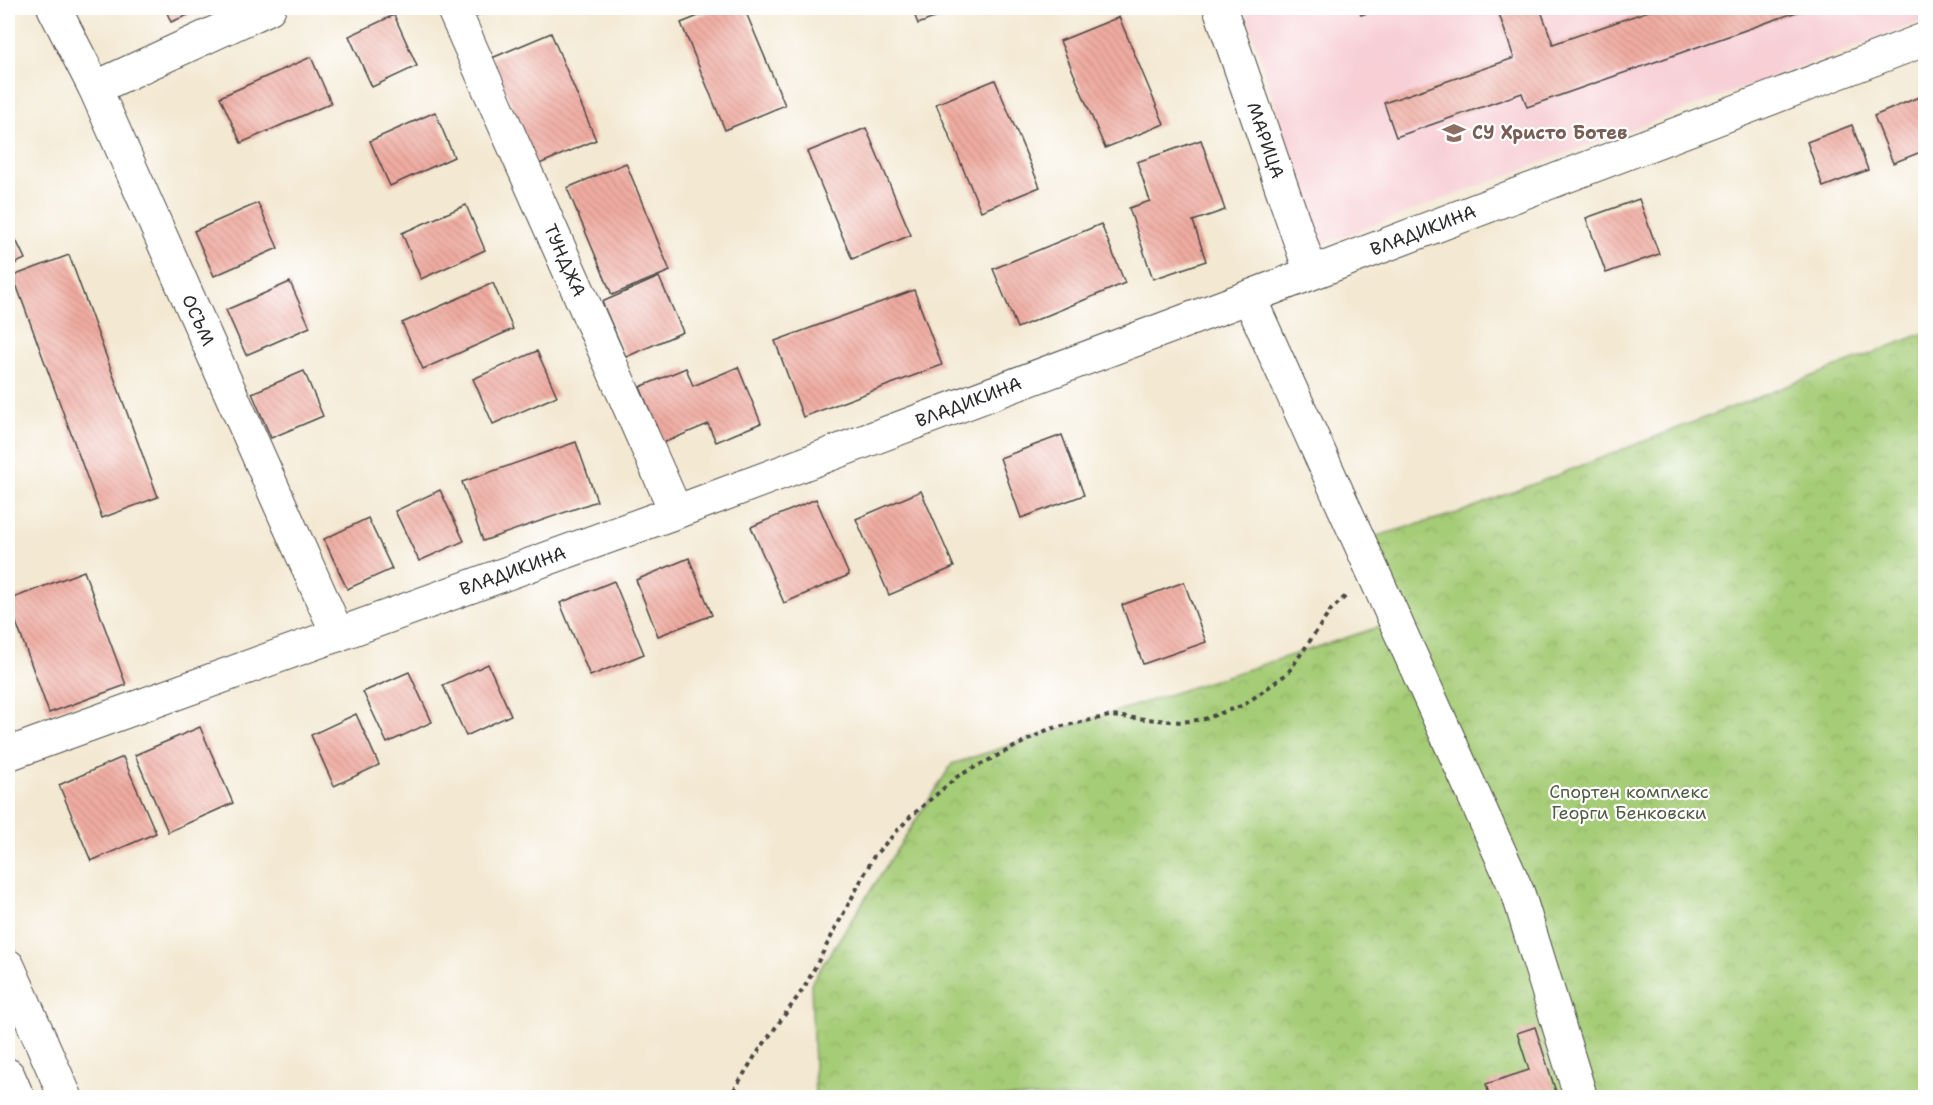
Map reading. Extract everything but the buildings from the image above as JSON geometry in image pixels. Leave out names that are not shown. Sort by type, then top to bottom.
[{"type":"street","name":"ОСЪМ","points":[[54,8],[95,88],[338,636]]},
{"type":"street","points":[[95,88],[269,8]]},
{"type":"street","name":"ТУНДЖА","points":[[453,8],[676,512]]},
{"type":"street","name":"МАРИЦА","points":[[1220,8],[1311,273]]},
{"type":"street","name":"ВЛАДИКИНА","points":[[8,754],[676,512],[1926,39]]},
{"type":"street","points":[[1249,297],[1518,893],[1581,1098]]},
{"type":"street","points":[[8,966],[66,1098]]},
{"type":"street","points":[[8,1075],[18,1098]]},
{"type":"path","points":[[729,1098],[755,1056],[804,988],[874,856],[910,817],[958,776],[1049,729],[1109,716],[1182,722],[1204,719],[1244,705],[1288,673],[1331,610],[1374,574]]},
{"type":"shaded area","name":"СУ Христо Ботев","points":[[1244,8],[1925,8],[1926,20],[1320,245]]},
{"type":"green space","name":"Спортен комплекс Георги Бенковски","points":[[1924,333],[1925,1097],[815,1097],[811,983],[952,764],[1395,622],[1359,541],[1461,512]]},
{"type":"place","name":"СУ Христо Ботев","points":[[1454,133]]}]
